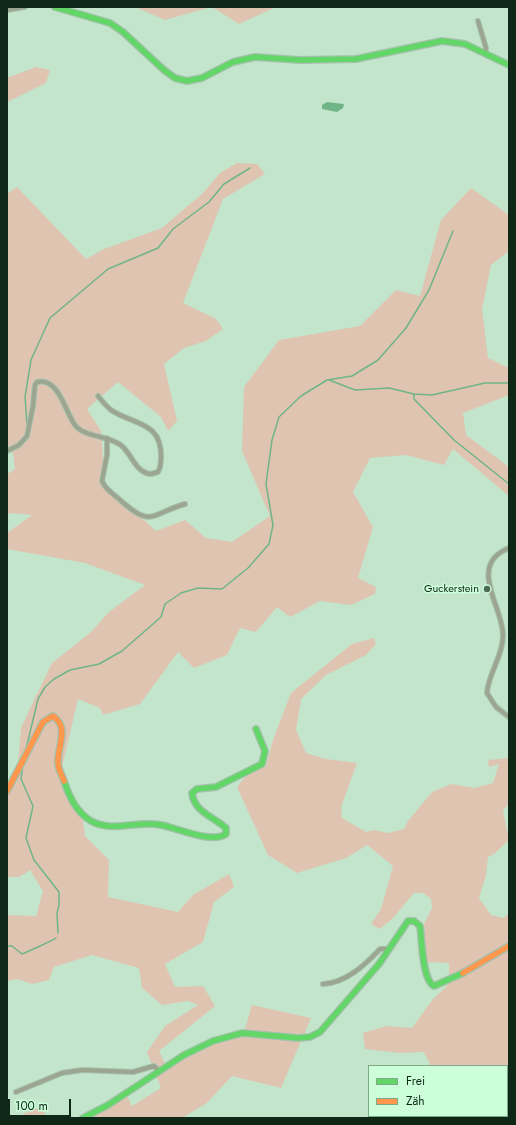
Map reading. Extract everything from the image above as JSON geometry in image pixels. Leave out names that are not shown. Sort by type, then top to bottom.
[{"type":"street","points":[[7,10],[25,7]]},
{"type":"street","points":[[55,7],[110,23],[123,32],[164,70],[175,78],[187,81],[202,78],[233,62],[255,57],[300,60],[356,59],[442,41],[465,44],[509,65]]},
{"type":"street","points":[[478,22],[486,48],[484,53]]},
{"type":"street","points":[[7,451],[19,445],[27,436],[33,406],[35,385],[39,381],[46,382],[53,387],[79,428],[107,438],[122,446],[142,472],[151,474],[159,470],[161,448],[158,438],[140,424],[110,409],[98,396]]},
{"type":"street","points":[[107,438],[107,455],[102,481],[107,489],[121,502],[138,515],[148,518],[185,504]]},
{"type":"street","points":[[509,548],[493,560],[488,574],[490,588],[502,626],[503,636],[487,693],[496,707],[509,716]]},
{"type":"street","points":[[7,790],[41,725],[45,719],[51,716],[57,718],[61,727],[58,761],[67,793],[73,803],[86,817],[99,824],[113,826],[154,824],[190,834],[222,837],[226,834],[226,828],[197,806],[192,799],[192,793],[197,789],[208,789],[221,785],[262,764],[265,760],[265,752],[256,729]]},
{"type":"street","points":[[83,1118],[108,1105],[159,1071],[202,1045],[234,1034],[248,1033],[298,1038],[314,1035],[328,1024],[374,969],[404,925],[411,921],[416,922],[421,928],[426,976],[430,984],[437,987],[489,959],[509,946]]},
{"type":"street","points":[[323,984],[350,975],[367,963],[380,949],[388,949]]},
{"type":"street","points":[[16,1092],[59,1074],[76,1070],[133,1072],[154,1066],[159,1071]]},
{"type":"shaded area","points":[[135,7],[211,7],[165,20]]},
{"type":"shaded area","points":[[212,7],[276,7],[239,24]]},
{"type":"shaded area","points":[[36,67],[50,70],[46,83],[7,102],[7,78]]},
{"type":"shaded area","points":[[327,102],[344,104],[343,108],[337,112],[322,109],[322,105]]},
{"type":"shaded area","points":[[237,163],[257,164],[265,174],[223,199],[183,303],[216,319],[223,329],[206,341],[184,348],[164,364],[177,421],[168,431],[161,417],[118,382],[87,409],[101,431],[105,484],[156,531],[185,520],[206,538],[232,542],[270,516],[242,451],[244,387],[279,340],[360,326],[396,290],[420,296],[441,220],[471,188],[509,215],[509,251],[491,265],[482,309],[488,358],[509,368],[509,395],[463,413],[466,435],[509,467],[509,496],[453,449],[444,465],[406,455],[370,458],[353,492],[373,527],[358,578],[376,587],[375,594],[351,605],[320,601],[290,617],[277,607],[256,632],[240,628],[227,655],[194,668],[178,652],[140,704],[103,715],[100,708],[78,699],[60,776],[68,799],[83,821],[85,836],[109,860],[108,897],[178,912],[193,895],[229,874],[234,887],[214,902],[203,942],[165,964],[175,987],[203,986],[215,1006],[159,1051],[167,1068],[245,1029],[252,1005],[311,1018],[281,1088],[232,1076],[207,1103],[182,1118],[86,1118],[127,1096],[132,1106],[161,1088],[147,1052],[165,1026],[198,1005],[188,1001],[162,1005],[142,988],[139,968],[92,955],[54,967],[49,980],[32,984],[18,979],[7,981],[7,915],[36,916],[43,891],[30,870],[19,877],[7,877],[7,793],[17,775],[21,728],[52,663],[91,632],[109,612],[145,585],[85,563],[7,549],[7,533],[32,515],[7,513],[7,474],[15,469],[13,453],[7,448],[7,194],[17,187],[86,259],[104,249],[162,228],[203,193],[220,173]]},
{"type":"shaded area","points":[[374,638],[376,644],[366,655],[326,675],[301,699],[296,730],[306,753],[326,759],[357,763],[341,807],[342,818],[366,832],[374,830],[388,833],[404,829],[408,821],[432,792],[451,784],[475,788],[493,783],[499,764],[489,767],[488,760],[509,758],[509,804],[503,810],[509,840],[494,854],[488,857],[486,875],[479,898],[491,915],[503,918],[509,914],[509,1117],[508,1065],[430,1065],[424,1052],[400,1053],[365,1049],[363,1033],[386,1026],[412,1028],[433,999],[449,984],[449,963],[427,962],[424,924],[432,908],[431,899],[423,893],[414,893],[394,917],[380,929],[371,924],[381,909],[393,866],[367,845],[346,858],[297,873],[268,855],[237,787],[245,777],[266,766],[273,740],[291,693],[352,644]]},
{"type":"shaded area","points":[[40,1107],[48,1118],[14,1118]]},
{"type":"waterway","points":[[27,424],[25,397],[31,360],[50,318],[108,269],[158,248],[173,229],[209,202],[224,184],[250,168]]},
{"type":"waterway","points":[[26,749],[38,699],[45,687],[54,679],[70,670],[99,664],[122,651],[161,617],[165,604],[181,593],[198,588],[222,589],[248,568],[269,544],[273,525],[266,484],[272,440],[279,417],[301,396],[327,380],[352,376],[378,360],[406,328],[429,290],[453,231]]},
{"type":"waterway","points":[[329,380],[355,390],[389,388],[414,394],[432,395],[485,383],[509,383]]},
{"type":"waterway","points":[[414,395],[414,399],[454,440],[509,484]]},
{"type":"waterway","points":[[23,765],[21,779],[33,806],[26,838],[34,860],[59,892],[59,905],[57,913],[58,933]]},
{"type":"waterway","points":[[7,946],[12,946],[22,954],[56,938]]},
{"type":"traffic: fast","points":[[55,7],[110,23],[123,32],[164,70],[175,78],[187,81],[202,78],[233,62],[255,57],[300,60],[356,59],[442,41],[465,44],[509,65]]},
{"type":"traffic: fast","points":[[64,781],[71,798],[81,813],[91,821],[99,824],[108,826],[152,824],[204,836],[220,837],[226,834],[226,828],[200,810],[196,805],[192,793],[197,789],[216,787],[262,764],[265,751],[256,729]]},
{"type":"traffic: fast","points":[[83,1118],[108,1105],[184,1055],[213,1041],[242,1033],[298,1038],[310,1037],[320,1032],[379,964],[408,921],[414,921],[420,926],[425,968],[427,976],[434,986],[463,973]]},
{"type":"traffic: slow","points":[[7,791],[43,722],[53,716],[61,726],[62,738],[58,763],[59,770],[64,781]]},
{"type":"traffic: slow","points":[[463,973],[509,946]]},
{"type":"place","name":"Guckerstein","points":[[487,589]]}]
